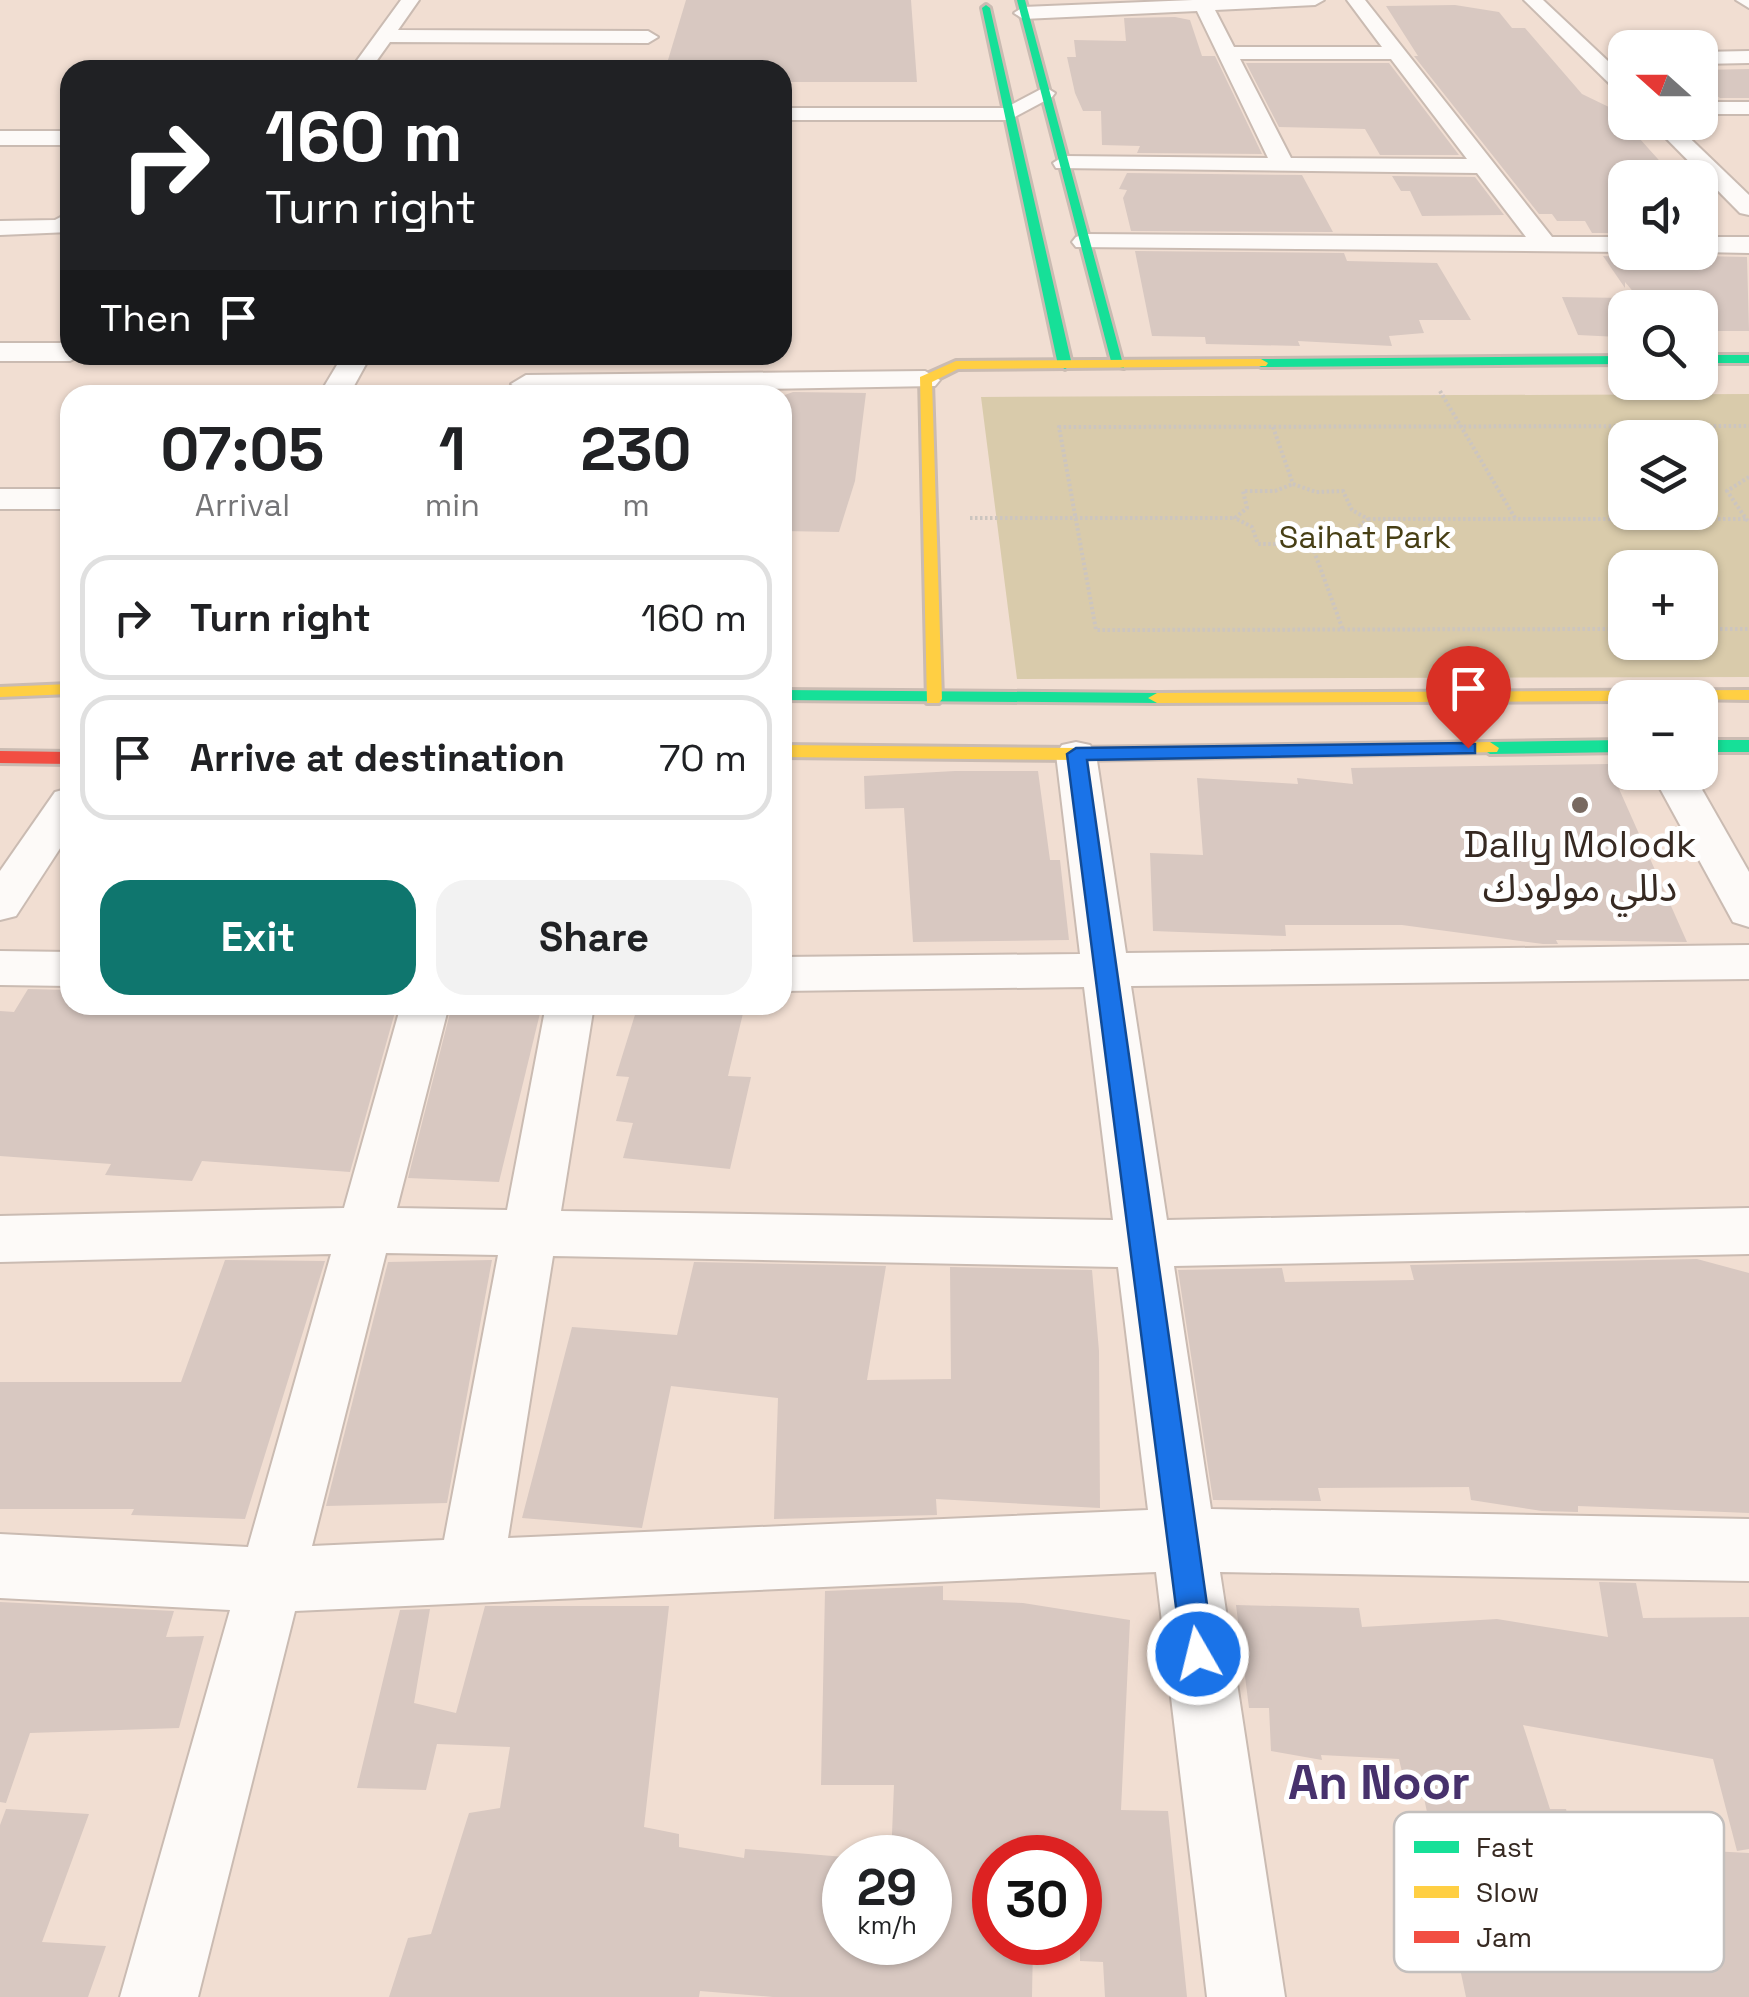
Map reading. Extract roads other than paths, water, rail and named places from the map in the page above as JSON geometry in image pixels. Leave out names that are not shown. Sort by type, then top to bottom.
[{"type":"street","points":[[367,60],[410,0]]},
{"type":"street","points":[[984,0],[1010,114],[1006,143],[1065,365]]},
{"type":"street","points":[[1118,365],[1022,6],[1205,8],[1314,0]]},
{"type":"street","points":[[1356,0],[1545,246]]},
{"type":"street","points":[[1533,0],[1608,72]]},
{"type":"street","points":[[1205,8],[1283,164]]},
{"type":"street","points":[[384,36],[645,45],[659,12]]},
{"type":"street","points":[[1228,53],[1396,53]]},
{"type":"street","points":[[1718,58],[1749,57]]},
{"type":"street","points":[[1595,59],[1608,59]]},
{"type":"street","points":[[792,114],[1010,114],[1045,93]]},
{"type":"street","points":[[1718,108],[1749,108]]},
{"type":"street","points":[[0,138],[60,138]]},
{"type":"street","points":[[1679,140],[1699,160]]},
{"type":"street","points":[[1064,162],[1484,166]]},
{"type":"street","points":[[1718,178],[1749,178]]},
{"type":"street","points":[[1718,178],[1749,208]]},
{"type":"street","points":[[0,228],[60,227]]},
{"type":"street","points":[[1085,242],[1608,246]]},
{"type":"street","points":[[1718,246],[1749,246]]},
{"type":"street","points":[[0,352],[60,352]]},
{"type":"street","points":[[1718,359],[1749,359]]},
{"type":"street","points":[[724,385],[924,380],[956,365],[1608,360]]},
{"type":"street","points":[[924,380],[933,699]]},
{"type":"street","points":[[0,499],[60,500]]},
{"type":"street","points":[[0,692],[60,689]]},
{"type":"street","points":[[792,695],[933,699],[1749,694]]},
{"type":"street","points":[[792,751],[1076,754],[1608,746]]},
{"type":"street","points":[[1718,746],[1749,746]]},
{"type":"street","points":[[1076,754],[1246,1997]]},
{"type":"street","points":[[0,757],[60,758]]},
{"type":"street","points":[[1681,790],[1749,912]]},
{"type":"street","points":[[0,905],[60,816]]},
{"type":"street","points":[[792,974],[1749,962]]},
{"type":"street","points":[[0,968],[60,969]]},
{"type":"street","points":[[159,1997],[421,1015]]},
{"type":"street","points":[[470,1572],[568,1015]]},
{"type":"street","points":[[0,1239],[364,1230],[1142,1244],[1749,1232]]},
{"type":"street","points":[[0,1566],[271,1580],[1182,1540],[1749,1550]]},
{"type":"place","name":"Dally Molodk دللي مولودك","points":[[1580,805]]},
{"type":"district","name":"An Noor","points":[[1379,1782]]},
{"type":"park label","name":"Saihat Park","points":[[1365,537]]}]
